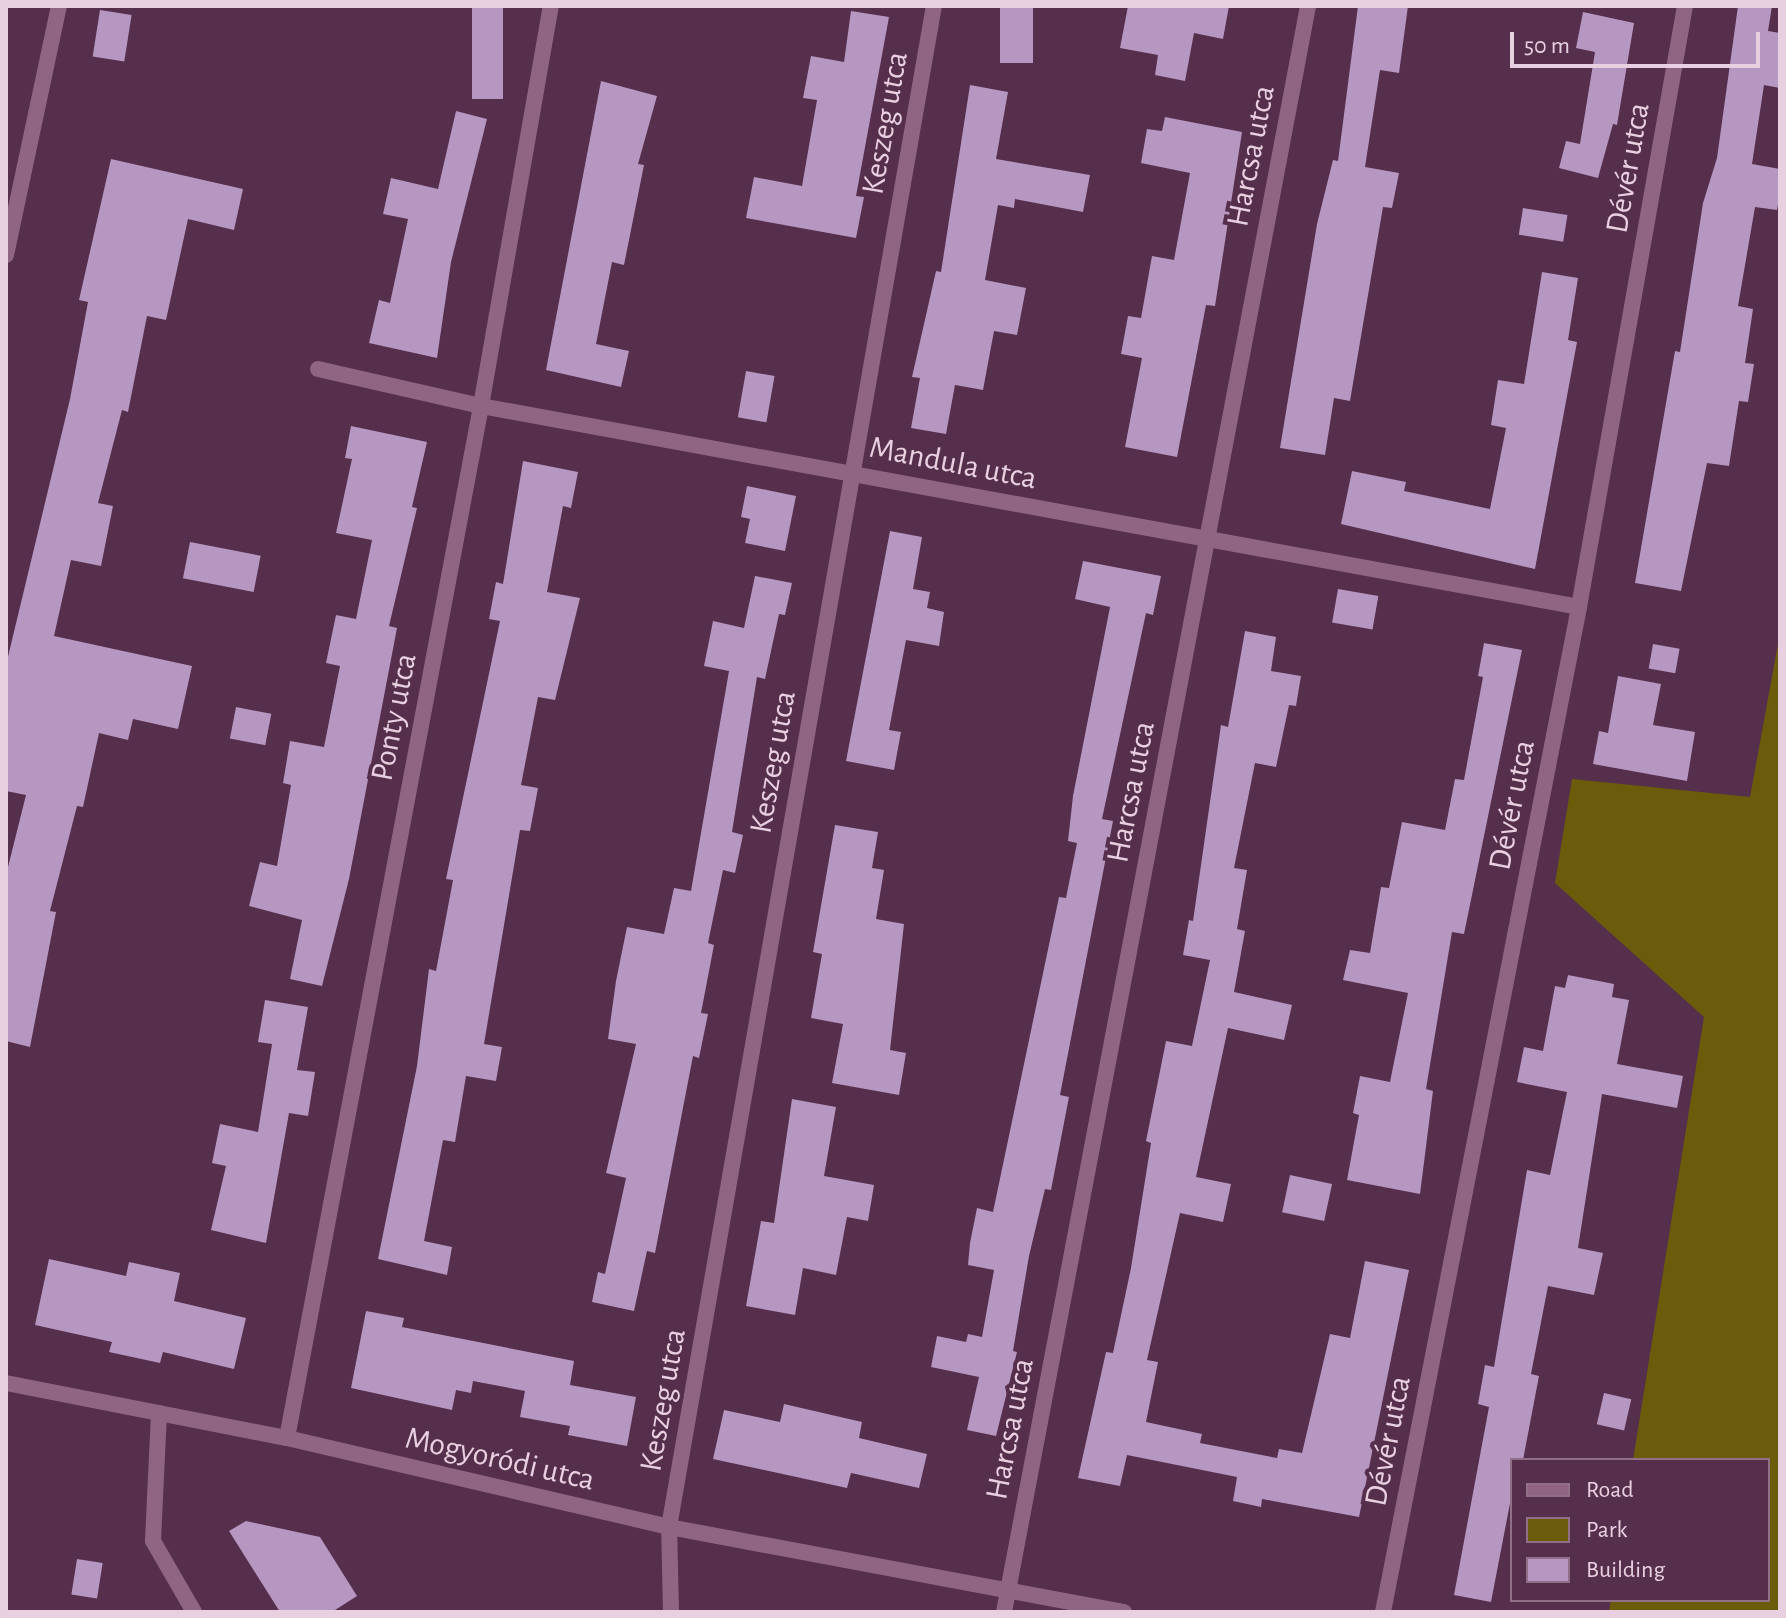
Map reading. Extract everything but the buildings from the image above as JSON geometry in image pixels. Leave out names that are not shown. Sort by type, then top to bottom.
[{"type":"street","points":[[6,255],[59,6]]},
{"type":"street","name":"Ponty utca","points":[[287,1438],[481,406],[551,6]]},
{"type":"street","name":"Keszeg utca","points":[[671,1612],[669,1527],[934,6]]},
{"type":"street","name":"Harcsa utca","points":[[1004,1612],[1308,6]]},
{"type":"street","name":"Dévér utca","points":[[1383,1612],[1579,607],[1685,6]]},
{"type":"street","name":"Mandula utca","points":[[318,369],[481,406],[1579,607]]},
{"type":"street","name":"Mogyoródi utca","points":[[6,1383],[287,1438],[669,1527],[1124,1612]]},
{"type":"street","points":[[159,1413],[153,1541],[194,1612]]},
{"type":"green space","points":[[1780,633],[1780,1612],[1609,1612],[1611,1602],[1770,1602],[1770,1458],[1633,1458],[1704,1017],[1555,883],[1572,779],[1750,797]]}]
